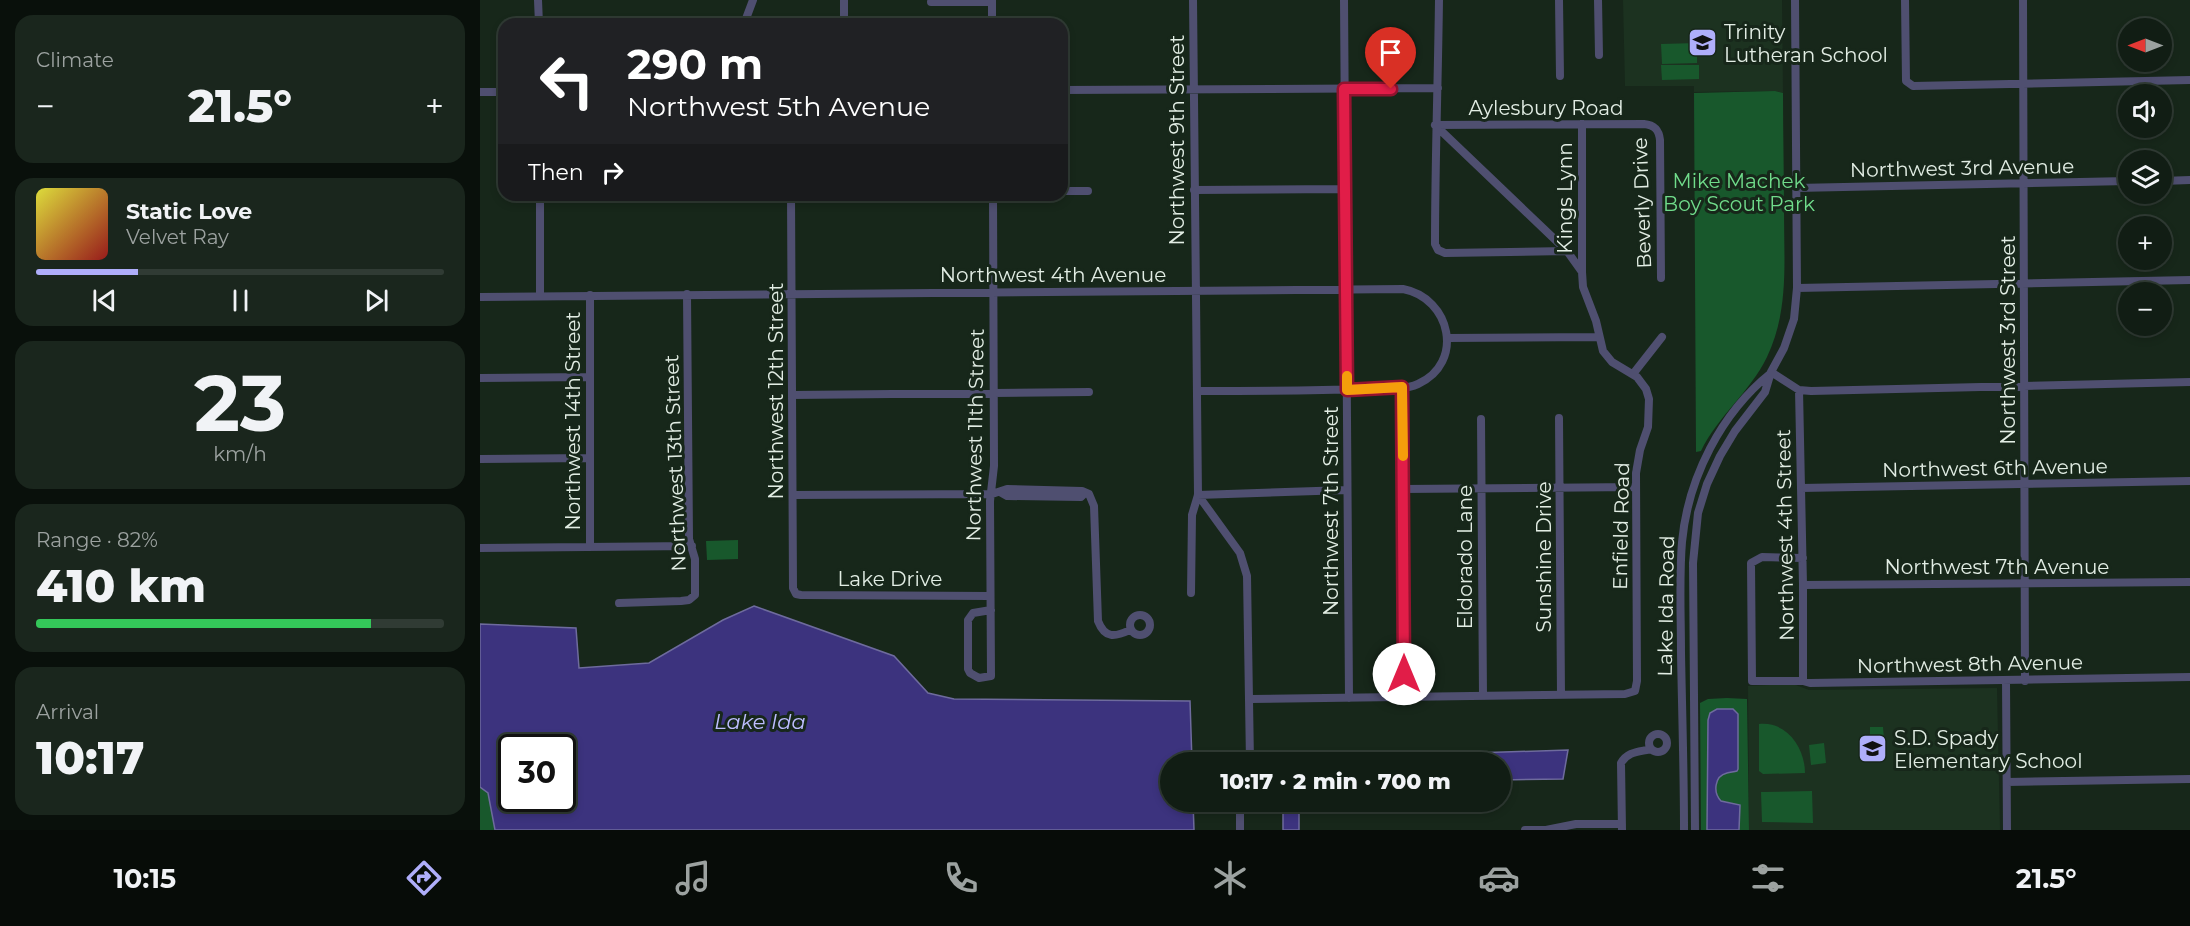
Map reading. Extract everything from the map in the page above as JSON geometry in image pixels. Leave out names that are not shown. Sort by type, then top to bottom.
[{"type":"street","points":[[538,0],[539,18]]},
{"type":"street","points":[[746,18],[753,0]]},
{"type":"street","points":[[844,0],[844,18]]},
{"type":"street","name":"Northwest 9th Street","points":[[1191,592],[1192,515],[1198,495],[1197,301],[1194,291],[1193,0]]},
{"type":"street","name":"Northwest 7th Street","points":[[1344,0],[1349,698]]},
{"type":"street","points":[[1439,0],[1438,88],[1435,125],[1435,244],[1438,250],[1445,253],[1567,251]]},
{"type":"street","points":[[1559,0],[1560,76]]},
{"type":"street","points":[[1598,0],[1599,55]]},
{"type":"street","name":"Lake Ida Road","points":[[1695,830],[1693,563],[1698,513],[1713,469],[1735,431],[1765,392],[1771,372],[1781,356],[1791,329],[1797,288],[1795,0]]},
{"type":"street","points":[[1905,0],[1906,81],[1908,85],[2190,80]]},
{"type":"street","name":"Northwest 3rd Street","points":[[2023,0],[2025,681]]},
{"type":"street","points":[[931,2],[992,1],[992,18]]},
{"type":"street","points":[[1068,90],[1438,88]]},
{"type":"street","points":[[480,92],[498,92]]},
{"type":"street","name":"Kings Lynn","points":[[1582,124],[1582,272]]},
{"type":"street","name":"Aylesbury Road","points":[[1435,125],[1644,124],[1656,127]]},
{"type":"street","name":"Enfield Road","points":[[1435,125],[1567,251],[1582,272],[1583,287],[1596,321],[1603,351],[1608,358],[1633,374],[1646,389],[1650,404],[1648,427],[1637,461],[1637,681],[1635,691],[1625,694],[1561,695]]},
{"type":"street","name":"Beverly Drive","points":[[1656,127],[1660,140],[1661,278]]},
{"type":"street","points":[[2172,181],[2190,180]]},
{"type":"street","name":"Northwest 3rd Avenue","points":[[1796,188],[2118,181]]},
{"type":"street","points":[[1194,190],[1345,189]]},
{"type":"street","points":[[1068,191],[1088,191]]},
{"type":"street","points":[[540,201],[540,296]]},
{"type":"street","name":"Northwest 12th Street","points":[[791,201],[793,588]]},
{"type":"street","name":"Northwest 11th Street","points":[[991,610],[973,614],[968,620],[968,663],[970,673],[974,677],[991,676],[991,610],[990,596],[990,501],[996,493],[993,393],[993,201]]},
{"type":"street","points":[[1797,288],[2190,280]]},
{"type":"street","name":"Northwest 4th Avenue","points":[[480,297],[1403,289],[1419,294],[1438,311],[1445,323],[1447,338]]},
{"type":"street","name":"Northwest 13th Street","points":[[619,603],[681,601],[689,600],[695,595],[695,559],[689,539],[687,294]]},
{"type":"street","name":"Northwest 14th Street","points":[[590,295],[588,377],[590,547]]},
{"type":"street","points":[[1198,391],[1347,390],[1402,387],[1416,385],[1434,373],[1443,359],[1447,338],[1599,337]]},
{"type":"street","points":[[1633,374],[1662,337]]},
{"type":"street","points":[[1771,372],[1799,390],[1811,391],[2190,382]]},
{"type":"street","name":"Lake Ida Road","points":[[1684,830],[1681,563],[1687,511],[1709,450],[1734,412],[1756,385],[1771,372]]},
{"type":"street","points":[[480,378],[588,377]]},
{"type":"street","points":[[1402,387],[1404,697]]},
{"type":"street","name":"Northwest 4th Street","points":[[1799,390],[1803,681]]},
{"type":"street","points":[[792,395],[1089,392]]},
{"type":"street","name":"Sunshine Drive","points":[[1559,418],[1561,695]]},
{"type":"street","name":"Eldorado Lane","points":[[1481,419],[1483,696]]},
{"type":"street","points":[[480,459],[589,458]]},
{"type":"street","name":"Northwest 6th Avenue","points":[[1801,488],[2190,481]]},
{"type":"street","points":[[1403,489],[1636,487]]},
{"type":"street","points":[[793,495],[996,493],[1006,489],[1082,491],[1089,494],[1095,506],[1098,621],[1101,630],[1108,635],[1119,636],[1130,630]]},
{"type":"street","points":[[1198,495],[1347,490]]},
{"type":"street","points":[[1198,495],[1240,553],[1247,576],[1250,752]]},
{"type":"street","points":[[480,548],[692,546]]},
{"type":"street","name":"Northwest 8th Avenue","points":[[1803,558],[1762,557],[1751,563],[1752,681],[1810,683],[2190,677]]},
{"type":"street","points":[[1681,563],[1693,563]]},
{"type":"street","name":"Northwest 7th Avenue","points":[[1803,585],[2190,582]]},
{"type":"street","name":"Lake Drive","points":[[793,588],[796,594],[801,595],[990,596]]},
{"type":"street","points":[[1682,676],[1694,693]]},
{"type":"street","points":[[2006,681],[2007,830]]},
{"type":"street","points":[[1251,699],[1561,695]]},
{"type":"street","points":[[1525,830],[1546,830],[1576,824],[1622,827],[1622,764],[1625,757],[1632,753],[1652,749]]},
{"type":"street","points":[[2007,782],[2190,779]]},
{"type":"street","points":[[1240,812],[1240,830]]},
{"type":"shaded area","name":"Trinity Lutheran School","points":[[1623,0],[1782,0],[1783,93],[1775,91],[1694,92],[1694,86],[1625,86]]},
{"type":"shaded area","name":"S.D. Spady Elementary School","points":[[1793,684],[1809,690],[1997,688],[2000,830],[1749,830],[1748,686]]},
{"type":"green space","points":[[1697,43],[1697,63],[1662,64],[1661,44]]},
{"type":"green space","points":[[1661,65],[1699,65],[1699,79],[1662,80]]},
{"type":"green space","name":"Mike Machek Boy Scout Park","points":[[1775,91],[1783,93],[1784,286],[1779,322],[1774,340],[1760,370],[1716,426],[1701,451],[1696,452],[1694,93]]},
{"type":"green space","points":[[738,540],[738,559],[707,560],[706,541]]},
{"type":"green space","points":[[1708,699],[1747,699],[1749,830],[1701,830],[1700,703]]},
{"type":"green space","points":[[1759,724],[1778,727],[1792,738],[1802,754],[1805,773],[1763,774],[1759,771]]},
{"type":"green space","points":[[1870,727],[1883,727],[1884,740],[1873,740],[1870,737]]},
{"type":"green space","points":[[1824,743],[1826,763],[1811,765],[1809,745]]},
{"type":"green space","points":[[480,787],[488,792],[495,830],[480,830]]},
{"type":"green space","points":[[1812,791],[1813,823],[1762,822],[1761,792]]},
{"type":"water","name":"Lake Ida","points":[[754,606],[894,656],[928,693],[954,699],[1190,701],[1192,752],[1160,752],[1160,812],[1193,812],[1194,830],[495,830],[488,793],[480,787],[480,624],[576,628],[579,668],[649,663],[723,620]]},
{"type":"water","points":[[1717,709],[1733,709],[1738,714],[1738,769],[1719,778],[1716,789],[1721,801],[1740,805],[1739,830],[1707,830],[1708,720],[1710,713]]},
{"type":"water","points":[[1568,750],[1563,779],[1511,780],[1511,752],[1507,752]]},
{"type":"water","points":[[1283,812],[1299,812],[1299,830],[1283,830]]},
{"type":"slow traffic","points":[[1347,376],[1347,390],[1402,387],[1403,456]]},
{"type":"place","name":"Trinity Lutheran School","points":[[1703,43]]},
{"type":"place","name":"S.D. Spady Elementary School","points":[[1873,749]]},
{"type":"route","points":[[1391,89],[1344,89],[1347,390],[1402,387],[1404,674]]}]
